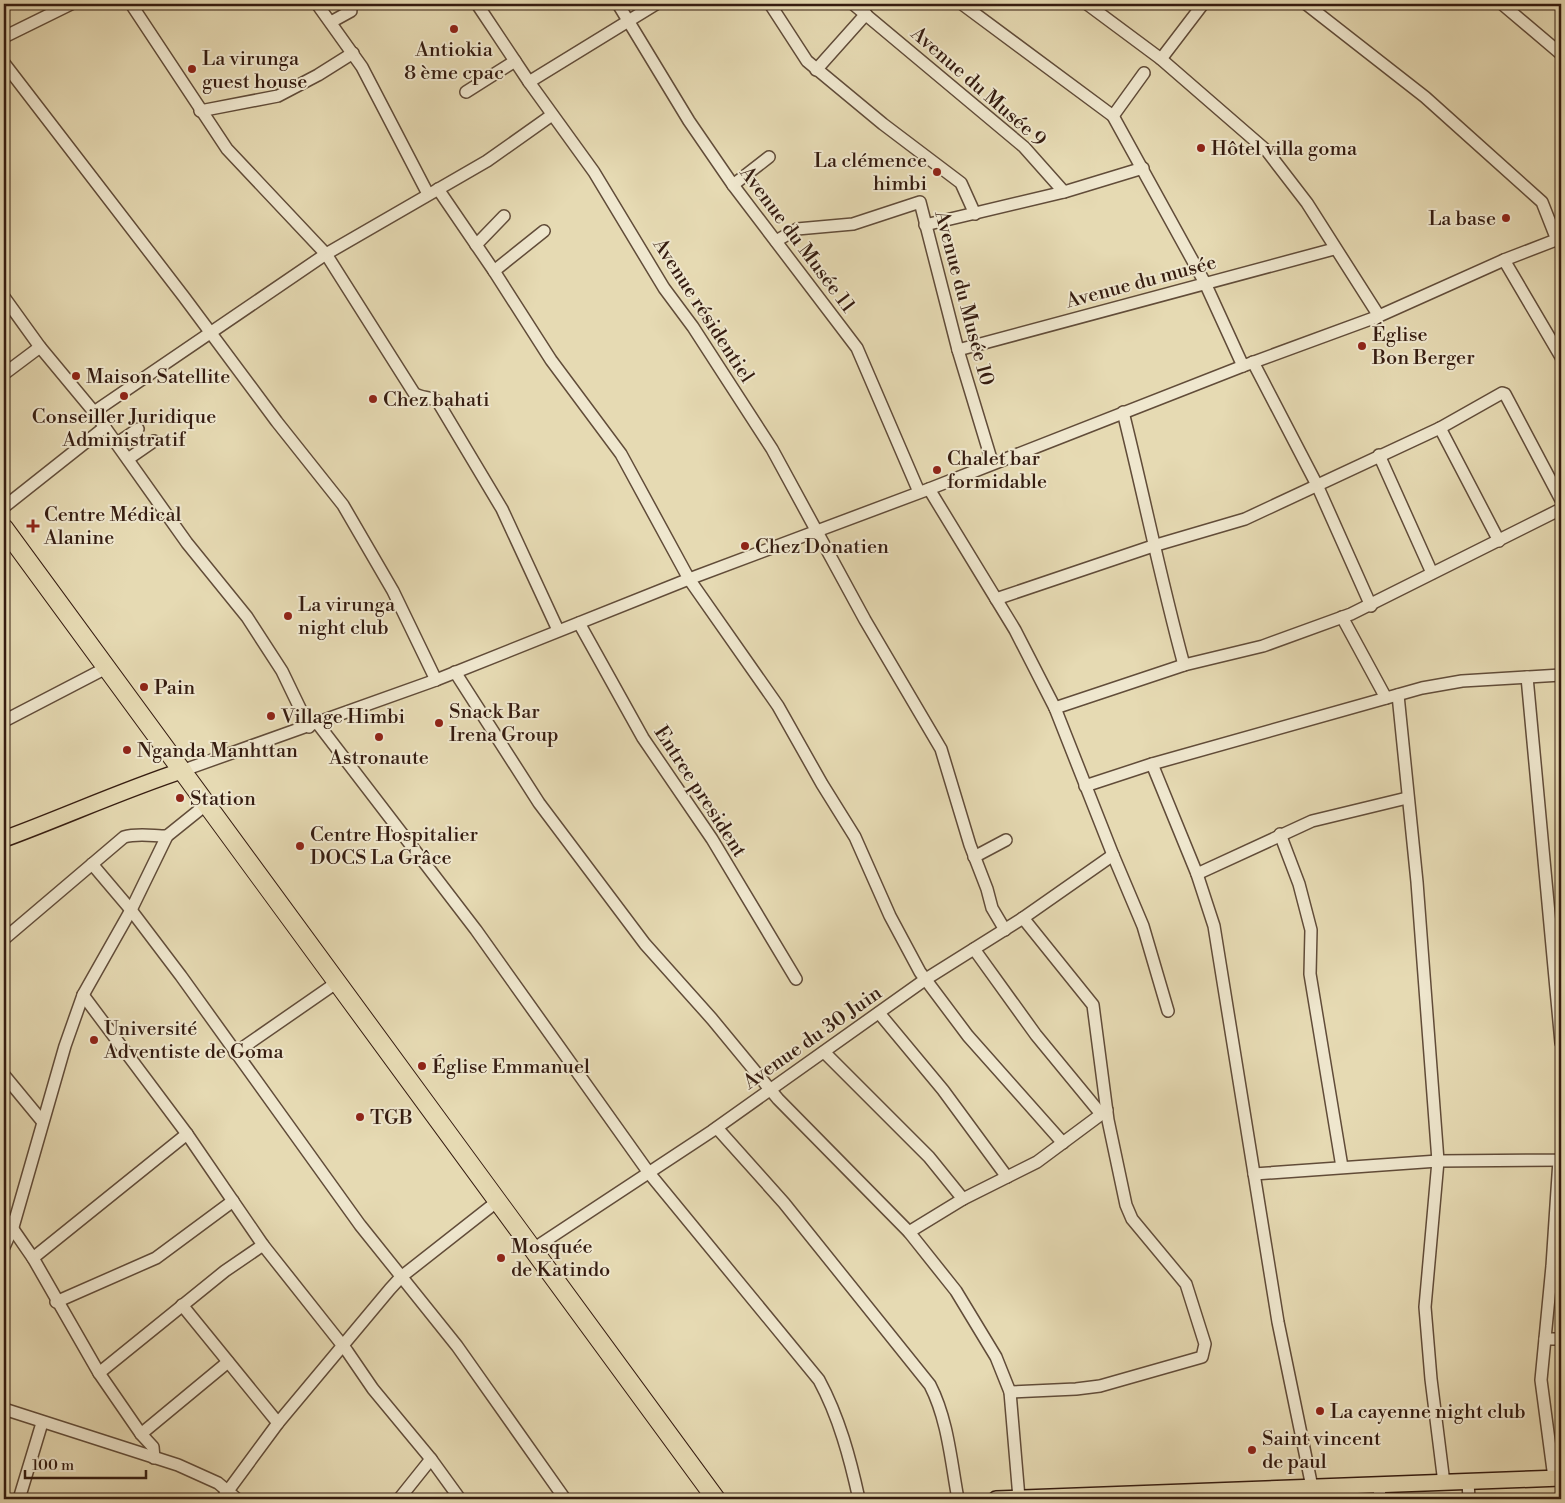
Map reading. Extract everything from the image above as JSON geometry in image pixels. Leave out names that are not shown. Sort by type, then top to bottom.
[{"type":"highway","points":[[4,528],[106,668],[184,770],[336,983],[356,1005],[716,1499]]},
{"type":"main road","points":[[4,839],[69,815],[135,786],[184,770]]},
{"type":"main road","points":[[996,1499],[1296,1494],[1312,1487],[1379,1492],[1444,1483],[1558,1478]]},
{"type":"street","points":[[4,37],[70,4]]},
{"type":"street","points":[[131,4],[163,50],[200,111],[227,149],[326,254],[414,393],[436,400],[502,510],[558,630]]},
{"type":"street","points":[[318,4],[353,53],[433,191],[476,245],[551,360],[621,454],[689,579],[778,706],[822,784],[855,837],[890,916],[926,979],[968,1036],[1064,1143]]},
{"type":"street","name":"Avenue résidentiel","points":[[477,4],[529,82],[594,172],[664,288],[693,327],[772,449],[815,532],[941,749],[974,856],[988,889],[992,908],[1005,930]]},
{"type":"street","name":"Avenue du Musée 11","points":[[618,4],[689,121],[733,185],[857,348],[924,490],[996,599],[1055,708],[1113,855],[1148,937],[1168,1011]]},
{"type":"street","points":[[529,82],[656,4]]},
{"type":"street","name":"Avenue du Musée 10","points":[[770,4],[807,61],[883,124],[956,179],[964,187],[975,214]]},
{"type":"street","name":"Avenue du Musée 9","points":[[853,4],[1024,147],[1064,192]]},
{"type":"street","points":[[962,4],[1113,116],[1316,485],[1371,606]]},
{"type":"street","points":[[1088,4],[1161,59],[1267,151],[1307,203],[1334,249],[1379,316]]},
{"type":"street","points":[[1161,59],[1203,4]]},
{"type":"street","points":[[184,770],[436,680],[558,630],[924,490],[992,462],[1379,316],[1504,260],[1559,239],[1542,202],[1425,97],[1306,4]]},
{"type":"street","points":[[1502,4],[1561,54]]},
{"type":"street","points":[[331,22],[351,10]]},
{"type":"street","points":[[816,70],[866,14]]},
{"type":"street","points":[[200,111],[278,96],[318,75],[353,53]]},
{"type":"street","points":[[466,92],[515,61]]},
{"type":"street","points":[[4,63],[277,422],[332,488],[351,516],[393,591],[436,680]]},
{"type":"street","points":[[1113,116],[1144,73]]},
{"type":"street","points":[[94,412],[326,254],[512,145],[552,115]]},
{"type":"street","points":[[733,185],[769,157]]},
{"type":"street","points":[[925,225],[1064,192],[1143,168]]},
{"type":"street","name":"Avenue du Musée 10","points":[[776,241],[797,229],[853,224],[918,202],[921,204],[958,350],[992,462]]},
{"type":"street","points":[[476,245],[504,216]]},
{"type":"street","points":[[494,271],[544,231]]},
{"type":"street","name":"Avenue du musée","points":[[958,350],[1334,249]]},
{"type":"street","points":[[1504,260],[1561,356]]},
{"type":"street","points":[[4,296],[40,347],[94,412],[187,543],[250,622],[282,671],[313,725],[476,930],[649,1173],[819,1380],[836,1417],[860,1499]]},
{"type":"street","points":[[4,374],[40,347]]},
{"type":"street","points":[[996,599],[1153,546],[1245,519],[1440,428],[1504,393],[1542,460],[1561,500]]},
{"type":"street","points":[[1123,412],[1140,479],[1153,546],[1184,665]]},
{"type":"street","points":[[4,507],[105,427]]},
{"type":"street","points":[[1440,428],[1499,541]]},
{"type":"street","points":[[117,444],[138,430]]},
{"type":"street","points":[[128,459],[154,441]]},
{"type":"street","points":[[1379,455],[1432,573]]},
{"type":"street","points":[[1055,708],[1184,665],[1234,655],[1371,606],[1432,573],[1561,509]]},
{"type":"street","points":[[1342,617],[1386,698]]},
{"type":"street","name":"Entree president","points":[[579,622],[643,738],[712,839],[796,979]]},
{"type":"street","points":[[4,722],[106,668]]},
{"type":"street","points":[[455,672],[539,803],[646,944],[712,1018],[770,1090],[909,1232],[956,1291],[996,1357],[1010,1392],[1019,1498]]},
{"type":"street","points":[[1085,786],[1152,764],[1442,683],[1561,675]]},
{"type":"street","points":[[1528,677],[1557,946],[1561,1043]]},
{"type":"street","points":[[1398,695],[1418,901],[1438,1161],[1425,1307],[1431,1379],[1444,1483]]},
{"type":"street","points":[[1152,764],[1206,898],[1220,956],[1278,1322],[1312,1487]]},
{"type":"street","points":[[1197,874],[1280,834],[1345,812],[1407,798]]},
{"type":"street","points":[[4,1247],[13,1227],[64,1046],[83,995],[131,910],[167,836],[208,803]]},
{"type":"street","points":[[1280,834],[1309,917],[1312,938],[1310,974],[1342,1166]]},
{"type":"street","points":[[4,939],[124,837],[131,835],[167,836]]},
{"type":"street","points":[[974,856],[1006,840]]},
{"type":"street","name":"Avenue du 30 Juin","points":[[533,1249],[716,1128],[926,979],[1024,918],[1113,855]]},
{"type":"street","points":[[92,864],[131,910],[401,1277],[457,1346],[565,1499]]},
{"type":"street","points":[[1010,1392],[1076,1390],[1100,1386],[1202,1357],[1205,1352],[1205,1344],[1186,1284],[1128,1212],[1104,1112],[1093,1005],[1024,918]]},
{"type":"street","points":[[974,949],[1036,1035],[1104,1112]]},
{"type":"street","points":[[235,1052],[336,983]]},
{"type":"street","points":[[83,995],[187,1134],[263,1245],[343,1346],[373,1389],[431,1459],[460,1499]]},
{"type":"street","points":[[879,1013],[943,1090],[1006,1178]]},
{"type":"street","points":[[824,1052],[923,1151],[963,1199]]},
{"type":"street","points":[[4,1075],[42,1121]]},
{"type":"street","points":[[909,1232],[963,1199],[1037,1162],[1104,1112]]},
{"type":"street","points":[[716,1128],[784,1203],[930,1385],[938,1399],[944,1423],[958,1499]]},
{"type":"street","points":[[33,1258],[187,1134]]},
{"type":"street","points":[[1254,1174],[1342,1166],[1438,1161],[1560,1159],[1541,1380],[1558,1478]]},
{"type":"street","points":[[4,1409],[198,1473],[229,1496],[278,1423],[401,1277],[499,1200]]},
{"type":"street","points":[[56,1302],[156,1258],[233,1201]]},
{"type":"street","points":[[4,1216],[33,1258],[56,1302],[98,1373],[141,1434],[153,1447],[154,1458]]},
{"type":"street","points":[[98,1373],[182,1305],[263,1245]]},
{"type":"street","points":[[182,1305],[278,1423]]},
{"type":"street","points":[[1545,1339],[1561,1340]]},
{"type":"street","points":[[141,1434],[228,1362]]},
{"type":"street","points":[[19,1499],[42,1423]]},
{"type":"street","points":[[399,1499],[431,1459]]},
{"type":"street","points":[[1468,1482],[1469,1499]]},
{"type":"place","name":"Antiokia 8 ème cpac","points":[[454,29]]},
{"type":"place","name":"La virunga guest house","points":[[192,69]]},
{"type":"place","name":"Hôtel villa goma","points":[[1201,148]]},
{"type":"place","name":"La clémence himbi","points":[[937,172]]},
{"type":"place","name":"La base","points":[[1506,218]]},
{"type":"place","name":"Église Bon Berger","points":[[1362,346]]},
{"type":"place","name":"Maison Satellite","points":[[76,376]]},
{"type":"place","name":"Conseiller Juridique Administratif","points":[[124,396]]},
{"type":"place","name":"Chez bahati","points":[[373,399]]},
{"type":"place","name":"Chalet bar formidable","points":[[937,470]]},
{"type":"place","name":"Centre Médical Alanine","points":[[33,526]]},
{"type":"place","name":"Chez Donatien","points":[[745,546]]},
{"type":"place","name":"La virunga night club","points":[[288,616]]},
{"type":"place","name":"Pain","points":[[144,687]]},
{"type":"place","name":"Village Himbi","points":[[271,716]]},
{"type":"place","name":"Snack Bar Irena Group","points":[[439,723]]},
{"type":"place","name":"Astronaute","points":[[379,737]]},
{"type":"place","name":"Nganda Manhttan","points":[[127,750]]},
{"type":"place","name":"Station","points":[[180,798]]},
{"type":"place","name":"Centre Hospitalier DOCS La Grâce","points":[[300,846]]},
{"type":"place","name":"Université Adventiste de Goma","points":[[94,1040]]},
{"type":"place","name":"Église Emmanuel","points":[[422,1066]]},
{"type":"place","name":"TGB","points":[[360,1117]]},
{"type":"place","name":"Mosquée de Katindo","points":[[501,1258]]},
{"type":"place","name":"La cayenne night club","points":[[1320,1411]]},
{"type":"place","name":"Saint vincent de paul","points":[[1252,1450]]}]
